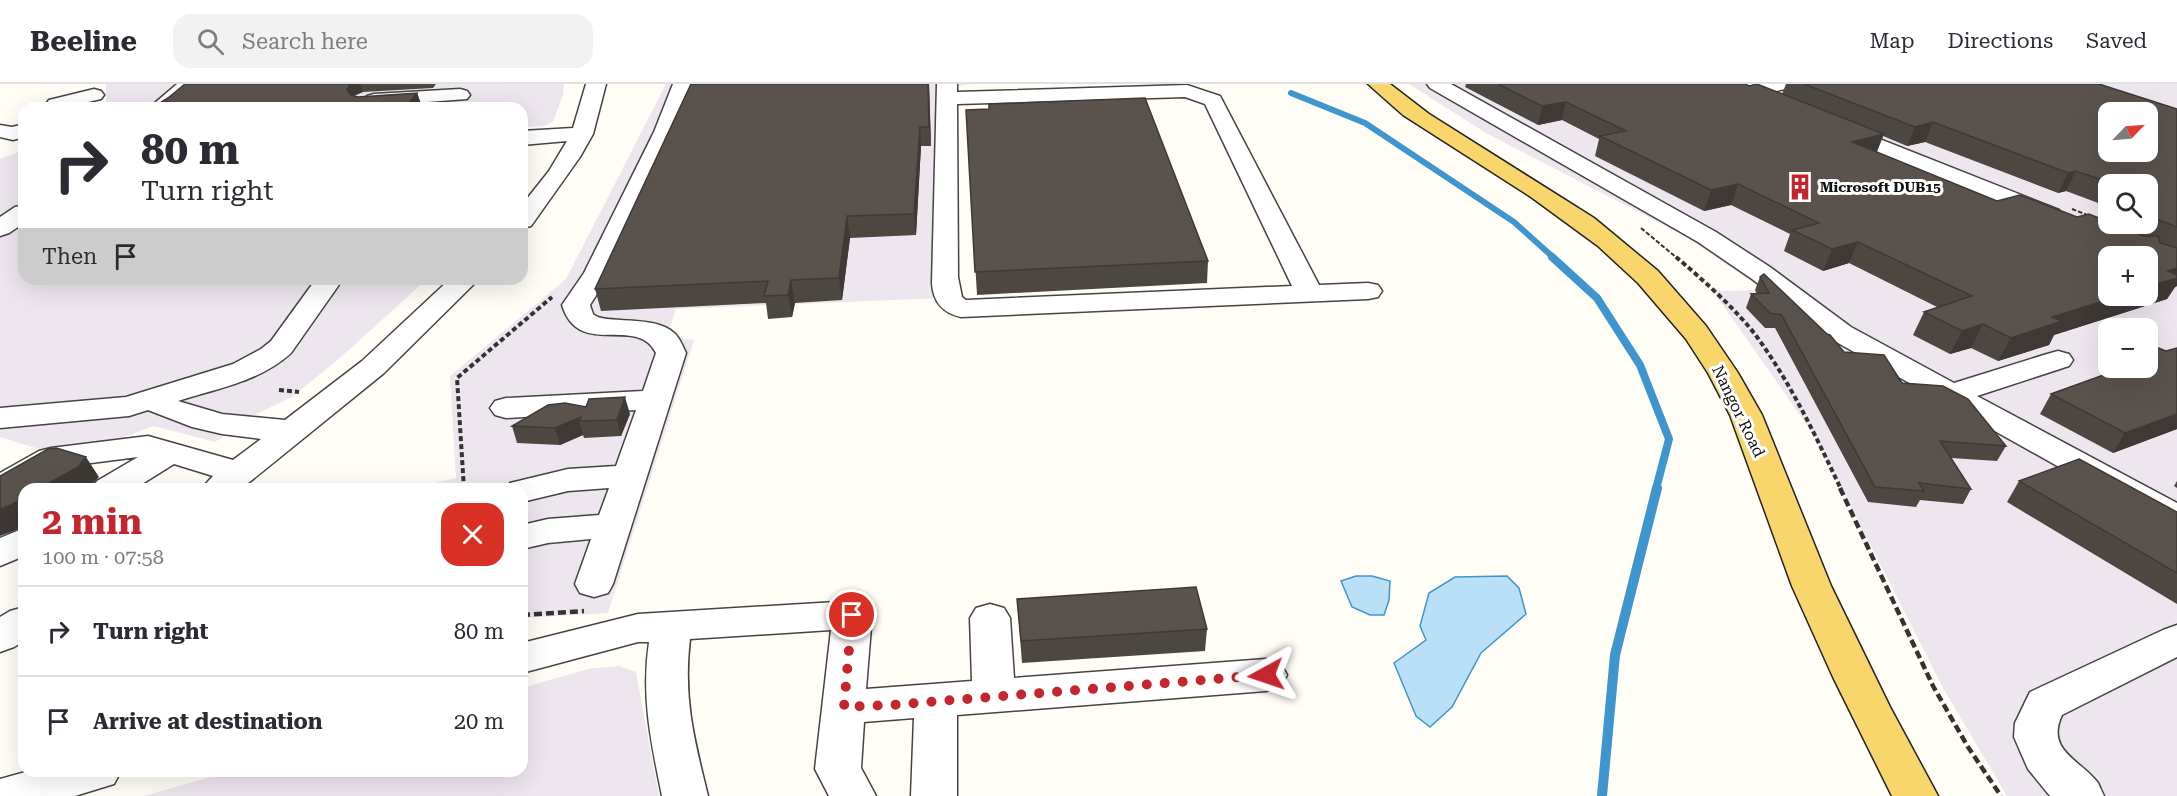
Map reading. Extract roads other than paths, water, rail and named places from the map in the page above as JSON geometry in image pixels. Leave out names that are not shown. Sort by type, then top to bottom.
[{"type":"main road","name":"Nangor Road","points":[[1378,84],[1418,116],[1554,202],[1605,239],[1648,277],[1703,342],[1728,380],[1755,437],[1805,572],[1871,716],[1915,796]]},
{"type":"street","points":[[166,102],[189,84]]},
{"type":"street","points":[[528,212],[570,157],[582,134],[594,98],[596,84]]},
{"type":"street","points":[[592,597],[671,353],[669,343],[659,334],[646,328],[604,327],[588,324],[580,316],[576,305],[597,273],[646,172],[665,132],[672,107],[683,84]]},
{"type":"street","points":[[1437,84],[1707,237],[1761,273],[1841,333],[2177,518]]},
{"type":"street","points":[[1738,85],[1762,88],[1783,84]]},
{"type":"street","points":[[1738,85],[1788,108]]},
{"type":"street","points":[[1309,293],[1213,100],[1187,91],[947,91],[945,277],[946,296],[952,305],[961,309],[1368,291]]},
{"type":"street","points":[[65,102],[91,96]]},
{"type":"street","points":[[363,100],[457,100]]},
{"type":"street","points":[[1820,121],[2069,222]]},
{"type":"street","points":[[0,132],[13,134],[18,132]]},
{"type":"street","points":[[528,138],[582,134]]},
{"type":"street","points":[[0,228],[18,216]]},
{"type":"street","points":[[0,418],[129,406],[244,370],[272,355],[288,338],[326,285]]},
{"type":"street","points":[[0,487],[51,458],[148,446],[169,453],[229,481],[373,367],[460,285]]},
{"type":"street","points":[[1952,394],[2058,360]]},
{"type":"street","points":[[152,400],[175,412],[214,423],[296,430]]},
{"type":"street","points":[[506,408],[655,400]]},
{"type":"street","points":[[119,483],[169,453]]},
{"type":"street","points":[[528,490],[568,480],[630,476]]},
{"type":"street","points":[[528,536],[548,531],[614,525]]},
{"type":"street","points":[[0,554],[18,544]]},
{"type":"street","points":[[528,656],[638,627],[852,615],[838,769],[853,796]]},
{"type":"street","points":[[990,618],[994,697]]},
{"type":"street","points":[[0,637],[18,625]]},
{"type":"street","points":[[671,626],[665,673],[669,725],[685,796]]},
{"type":"street","points":[[2073,793],[2058,776],[2041,750],[2036,727],[2045,704],[2177,640]]},
{"type":"street","points":[[0,645],[18,650]]},
{"type":"street","points":[[844,707],[1266,675]]},
{"type":"street","points":[[934,796],[936,701]]},
{"type":"street","points":[[7,796],[76,777]]},
{"type":"water","points":[[1356,576],[1372,576],[1390,581],[1389,600],[1384,615],[1370,615],[1352,607],[1341,581]]},
{"type":"water","points":[[1507,576],[1519,588],[1526,614],[1481,653],[1452,707],[1430,727],[1416,716],[1394,663],[1426,640],[1420,626],[1429,593],[1455,577]]},
{"type":"waterway","points":[[1291,93],[1365,123],[1514,222],[1554,258]]},
{"type":"waterway","points":[[1552,257],[1597,298],[1640,365],[1669,439],[1656,489]]},
{"type":"waterway","points":[[1602,796],[1615,655],[1657,488]]},
{"type":"place","name":"Microsoft DUB15","points":[[1800,187]]}]
